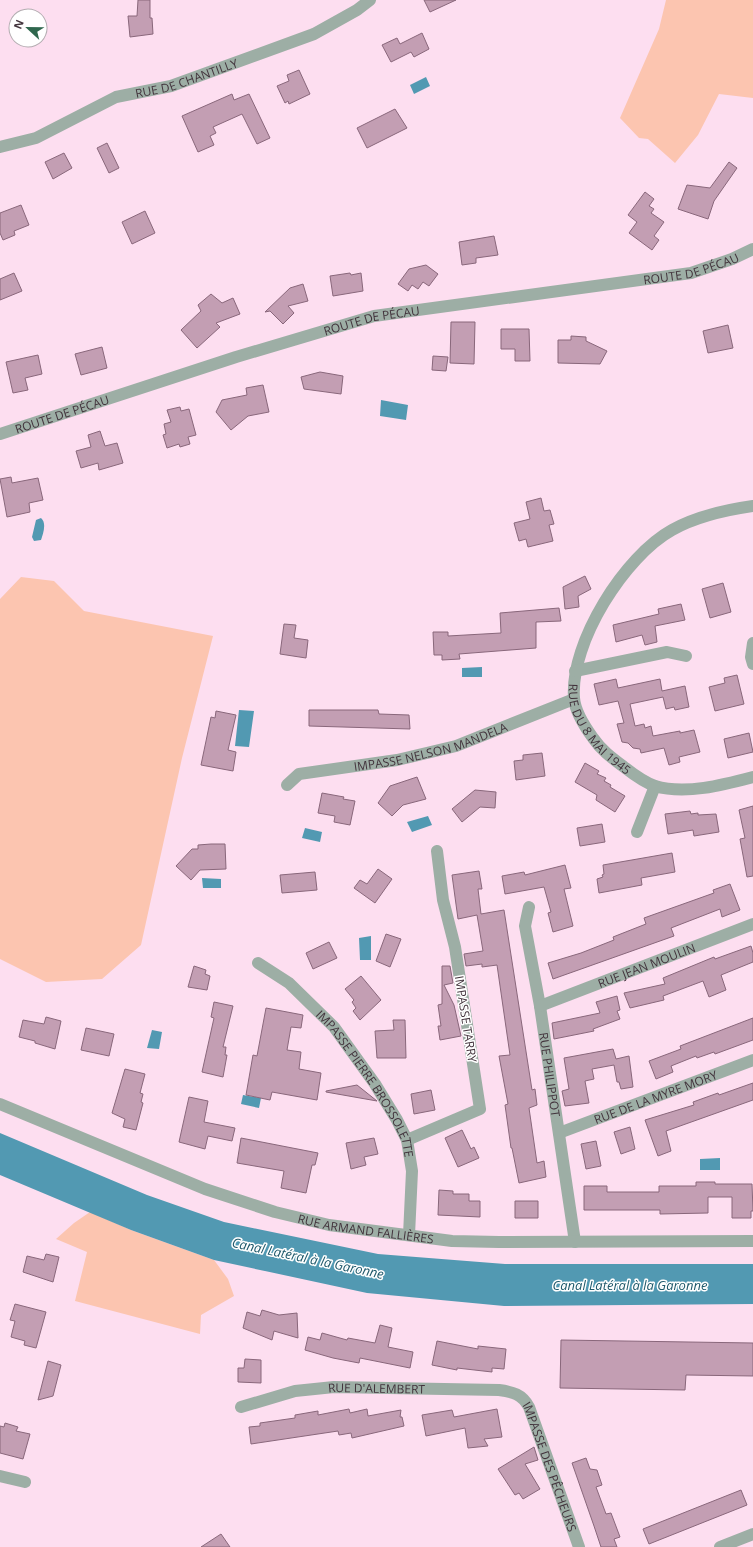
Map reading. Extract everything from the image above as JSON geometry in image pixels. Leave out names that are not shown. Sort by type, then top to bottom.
[{"type":"street","name":"RUE DE CHANTILLY","points":[[0,147],[18,144],[36,138],[116,98],[171,86],[314,34],[357,10],[370,0]]},
{"type":"street","name":"ROUTE DE PÉCAU","points":[[0,434],[236,357],[374,316],[691,273],[732,259],[753,249]]},
{"type":"street","name":"RUE DU 8 MAI 1945","points":[[753,506],[696,518],[671,531],[647,548],[624,573],[592,624],[580,648],[575,672],[574,699],[583,723],[602,751],[636,776],[655,786],[674,788],[710,788],[753,777]]},
{"type":"street","points":[[753,643],[753,664]]},
{"type":"street","points":[[575,672],[667,652],[686,656]]},
{"type":"street","name":"IMPASSE NELSON MANDELA","points":[[287,785],[299,774],[397,760],[456,746],[574,699]]},
{"type":"street","points":[[637,832],[655,786]]},
{"type":"street","name":"IMPASSE TARRY","points":[[407,1140],[480,1108],[455,947],[443,900],[437,851]]},
{"type":"street","name":"RUE PHILIPPOT","points":[[529,907],[525,926],[540,1006],[575,1242]]},
{"type":"street","name":"RUE JEAN MOULIN","points":[[540,1006],[753,924]]},
{"type":"street","name":"IMPASSE PIERRE BROSSOLETTE","points":[[258,963],[289,983],[334,1027],[375,1084],[397,1120],[407,1140],[412,1171],[409,1235]]},
{"type":"street","name":"RUE DE LA MYRE MORY","points":[[559,1133],[753,1060]]},
{"type":"street","name":"RUE ARMAND FALLIÈRES","points":[[0,1104],[204,1189],[322,1224],[452,1241],[753,1241]]},
{"type":"street","name":"RUE D'ALEMBERT","points":[[241,1407],[295,1391],[334,1387],[499,1390],[513,1392]]},
{"type":"street","name":"IMPASSE DES PÊCHEURS","points":[[513,1392],[524,1398],[529,1407],[579,1547]]},
{"type":"street","points":[[0,1476],[25,1482]]},
{"type":"street","points":[[720,1547],[753,1534]]},
{"type":"shaded area","points":[[666,0],[753,0],[753,98],[719,94],[698,135],[675,163],[648,139],[639,138],[620,118],[659,29]]},
{"type":"shaded area","points":[[21,577],[54,581],[84,611],[213,636],[182,758],[141,945],[102,979],[46,982],[0,959],[0,599]]},
{"type":"shaded area","points":[[90,1212],[131,1230],[214,1260],[228,1279],[234,1296],[201,1315],[200,1334],[75,1301],[87,1252],[56,1239],[74,1223]]},
{"type":"water","points":[[426,77],[430,86],[414,94],[410,85]]},
{"type":"water","points":[[381,400],[408,405],[406,420],[380,416]]},
{"type":"water","points":[[41,518],[44,523],[43,535],[41,540],[34,541],[32,537],[36,520]]},
{"type":"water","points":[[482,667],[482,677],[462,677],[462,668]]},
{"type":"water","points":[[239,710],[254,711],[249,747],[235,746]]},
{"type":"water","points":[[428,816],[432,825],[412,832],[407,822]]},
{"type":"water","points":[[305,828],[322,832],[320,842],[302,838]]},
{"type":"water","points":[[202,878],[221,879],[221,888],[203,888]]},
{"type":"water","points":[[371,936],[371,960],[360,960],[359,938]]},
{"type":"water","points":[[152,1030],[162,1032],[159,1049],[147,1048]]},
{"type":"water","points":[[243,1095],[261,1098],[259,1108],[241,1104]]},
{"type":"water","name":"Canal Latéral à la Garonne","points":[[0,1133],[147,1195],[224,1222],[378,1254],[505,1264],[753,1264],[753,1304],[504,1306],[367,1293],[214,1260],[131,1230],[0,1175]]},
{"type":"water","points":[[720,1158],[720,1170],[700,1170],[700,1159]]},
{"type":"building","points":[[138,0],[150,0],[150,18],[152,18],[153,34],[130,37],[128,16],[137,16]]},
{"type":"building","points":[[424,0],[456,0],[430,12]]},
{"type":"building","points":[[422,33],[429,49],[414,57],[411,52],[391,62],[382,45],[397,38],[400,44]]},
{"type":"building","points":[[299,70],[310,94],[289,104],[288,101],[285,103],[277,86],[289,81],[287,75]]},
{"type":"building","points":[[232,94],[234,100],[249,94],[270,138],[257,144],[242,114],[213,127],[216,133],[210,136],[214,145],[198,152],[182,116]]},
{"type":"building","points":[[395,109],[407,128],[367,148],[357,128]]},
{"type":"building","points":[[107,143],[119,168],[109,173],[97,148]]},
{"type":"building","points":[[64,153],[72,168],[53,179],[45,162]]},
{"type":"building","points":[[729,162],[737,168],[714,201],[708,219],[678,209],[687,185],[710,188]]},
{"type":"building","points":[[645,192],[654,199],[649,206],[654,209],[651,213],[664,222],[654,236],[659,240],[652,250],[629,233],[637,222],[628,215]]},
{"type":"building","points":[[21,205],[29,225],[14,231],[15,235],[3,240],[0,233],[0,213]]},
{"type":"building","points":[[145,211],[155,233],[132,244],[122,222]]},
{"type":"building","points":[[494,236],[498,255],[476,258],[476,263],[462,265],[459,242]]},
{"type":"building","points":[[426,265],[438,274],[429,286],[423,282],[418,289],[412,285],[408,291],[398,284],[409,269]]},
{"type":"building","points":[[14,273],[22,291],[0,300],[0,279]]},
{"type":"building","points":[[350,273],[351,275],[361,273],[363,291],[333,296],[330,276]]},
{"type":"building","points":[[303,284],[308,301],[288,306],[294,313],[283,324],[270,311],[265,312],[290,288]]},
{"type":"building","points":[[211,294],[222,303],[233,298],[240,314],[216,323],[220,327],[197,348],[181,330],[201,311],[198,305]]},
{"type":"building","points":[[451,322],[475,322],[474,364],[450,363]]},
{"type":"building","points":[[728,325],[733,348],[708,353],[703,331]]},
{"type":"building","points":[[501,329],[529,329],[530,361],[515,361],[515,349],[501,349]]},
{"type":"building","points":[[571,336],[586,337],[586,341],[607,351],[600,364],[558,363],[558,340],[571,340]]},
{"type":"building","points":[[102,347],[107,368],[81,375],[75,354]]},
{"type":"building","points":[[38,355],[42,374],[25,378],[28,390],[13,393],[6,362]]},
{"type":"building","points":[[433,356],[448,357],[446,371],[432,370]]},
{"type":"building","points":[[320,372],[343,376],[341,394],[304,389],[301,377]]},
{"type":"building","points":[[263,385],[269,412],[248,416],[231,430],[216,412],[222,400],[247,395],[246,388]]},
{"type":"building","points":[[180,407],[181,411],[189,409],[196,435],[188,437],[190,444],[180,447],[179,444],[167,448],[163,435],[166,434],[164,424],[171,422],[167,410]]},
{"type":"building","points":[[100,431],[105,446],[117,443],[123,463],[99,470],[98,463],[81,468],[76,451],[91,447],[88,435]]},
{"type":"building","points":[[11,477],[12,483],[38,478],[43,500],[29,503],[30,512],[7,517],[0,479]]},
{"type":"building","points":[[541,498],[544,511],[550,510],[554,524],[549,525],[553,541],[528,547],[526,539],[519,541],[514,523],[530,519],[526,502]]},
{"type":"building","points":[[585,576],[591,589],[578,596],[579,607],[565,609],[563,587]]},
{"type":"building","points":[[723,583],[731,612],[710,618],[702,589]]},
{"type":"building","points":[[681,604],[685,620],[655,626],[657,642],[645,645],[642,635],[616,642],[613,625],[659,614],[658,609]]},
{"type":"building","points":[[559,608],[561,621],[536,622],[536,648],[459,654],[460,659],[442,660],[442,655],[434,655],[433,632],[448,632],[448,636],[501,633],[500,613]]},
{"type":"building","points":[[284,624],[296,625],[294,638],[308,640],[306,658],[280,654]]},
{"type":"building","points":[[737,675],[744,704],[715,711],[709,687],[725,683],[724,678]]},
{"type":"building","points":[[616,679],[618,688],[660,679],[662,691],[685,686],[689,707],[675,710],[674,707],[666,709],[663,697],[630,704],[635,726],[644,724],[645,728],[651,726],[653,736],[694,730],[700,752],[679,757],[680,762],[669,765],[664,748],[641,753],[640,749],[633,748],[628,743],[622,742],[617,724],[624,723],[618,701],[599,705],[594,684]]},
{"type":"building","points":[[309,710],[378,710],[379,714],[409,715],[410,729],[309,726]]},
{"type":"building","points":[[216,711],[236,715],[228,750],[236,752],[233,771],[201,765],[211,717],[215,718]]},
{"type":"building","points":[[749,733],[753,752],[728,758],[724,739]]},
{"type":"building","points":[[542,753],[545,776],[516,780],[514,761],[523,760],[523,755]]},
{"type":"building","points":[[585,763],[599,771],[597,774],[606,778],[604,781],[611,785],[610,787],[625,796],[615,812],[596,800],[597,795],[575,782]]},
{"type":"building","points":[[417,777],[426,799],[403,805],[392,816],[378,803],[390,786]]},
{"type":"building","points":[[475,790],[496,792],[495,808],[480,807],[462,822],[452,809]]},
{"type":"building","points":[[322,793],[344,797],[343,799],[355,801],[350,825],[334,822],[335,816],[318,813]]},
{"type":"building","points":[[753,806],[753,876],[747,877],[740,839],[745,838],[739,810]]},
{"type":"building","points":[[690,811],[691,814],[698,813],[698,815],[716,814],[719,832],[694,836],[693,830],[668,834],[665,814]]},
{"type":"building","points":[[602,824],[605,842],[580,846],[577,828]]},
{"type":"building","points":[[225,844],[226,869],[200,870],[191,880],[176,866],[192,849],[198,849],[198,845]]},
{"type":"building","points":[[672,853],[675,872],[641,878],[642,885],[599,893],[597,879],[603,877],[603,865]]},
{"type":"building","points":[[565,865],[571,888],[564,889],[573,926],[553,932],[548,913],[551,912],[544,887],[505,894],[502,876],[524,872],[525,875]]},
{"type":"building","points":[[378,869],[392,879],[375,903],[354,888],[360,880],[367,884]]},
{"type":"building","points":[[479,871],[482,889],[478,889],[481,914],[504,910],[532,1090],[535,1089],[537,1105],[529,1108],[537,1163],[544,1161],[546,1177],[519,1183],[511,1148],[505,1105],[508,1104],[499,1056],[510,1055],[497,965],[482,967],[482,964],[466,966],[464,954],[483,951],[477,915],[458,919],[452,875]]},
{"type":"building","points":[[315,872],[317,890],[282,893],[280,875]]},
{"type":"building","points":[[730,884],[740,910],[722,917],[720,909],[671,928],[674,936],[553,979],[548,963],[581,953],[614,940],[613,937],[646,924],[644,918],[714,893],[713,890]]},
{"type":"building","points":[[386,934],[401,939],[390,967],[376,961]]},
{"type":"building","points":[[329,942],[337,958],[313,969],[306,953]]},
{"type":"building","points":[[751,946],[753,962],[721,975],[726,990],[709,997],[703,981],[663,996],[664,1000],[630,1008],[624,993],[665,984],[663,978],[714,957],[715,959]]},
{"type":"building","points":[[194,966],[206,970],[205,974],[210,976],[207,990],[188,987]]},
{"type":"building","points":[[442,966],[450,966],[453,983],[444,985],[454,1005],[461,1036],[440,1040],[438,1026],[441,1026],[438,1005],[442,1004]]},
{"type":"building","points":[[361,976],[381,1000],[360,1020],[353,1011],[356,1008],[352,1002],[354,1000],[345,989]]},
{"type":"building","points":[[617,996],[620,1010],[617,1011],[620,1019],[593,1029],[594,1031],[554,1039],[552,1023],[600,1013],[596,1002]]},
{"type":"building","points":[[214,1002],[233,1006],[223,1047],[226,1047],[225,1055],[227,1055],[223,1077],[202,1072],[214,1018],[211,1017]]},
{"type":"building","points":[[266,1008],[303,1015],[301,1028],[291,1027],[287,1050],[301,1052],[299,1069],[321,1073],[317,1100],[272,1092],[270,1100],[246,1095],[253,1055],[257,1056]]},
{"type":"building","points":[[46,1017],[61,1021],[55,1049],[35,1043],[35,1041],[19,1037],[23,1020],[44,1024]]},
{"type":"building","points":[[753,1018],[753,1040],[715,1054],[714,1052],[697,1058],[696,1056],[671,1066],[673,1072],[656,1079],[649,1061],[681,1049],[680,1046]]},
{"type":"building","points":[[393,1020],[405,1020],[406,1058],[377,1058],[375,1031],[394,1030]]},
{"type":"building","points":[[86,1028],[114,1034],[109,1056],[81,1050]]},
{"type":"building","points":[[613,1049],[616,1059],[629,1056],[633,1087],[621,1089],[619,1082],[617,1082],[614,1065],[592,1069],[594,1079],[585,1081],[589,1103],[565,1106],[562,1091],[569,1089],[564,1058]]},
{"type":"building","points":[[125,1069],[145,1074],[140,1093],[143,1094],[141,1102],[143,1103],[136,1130],[123,1127],[125,1119],[112,1113]]},
{"type":"building","points":[[753,1083],[753,1100],[666,1131],[671,1151],[658,1156],[645,1120],[694,1105],[693,1102],[718,1093],[719,1095]]},
{"type":"building","points":[[357,1085],[377,1101],[326,1092],[326,1091]]},
{"type":"building","points":[[431,1090],[435,1110],[414,1114],[411,1094]]},
{"type":"building","points":[[189,1097],[208,1101],[204,1122],[235,1128],[232,1141],[208,1136],[205,1149],[179,1142]]},
{"type":"building","points":[[630,1127],[635,1149],[621,1154],[614,1132]]},
{"type":"building","points":[[462,1130],[471,1149],[474,1147],[479,1158],[458,1167],[445,1138]]},
{"type":"building","points":[[241,1138],[318,1153],[315,1165],[312,1165],[306,1193],[281,1188],[284,1171],[237,1163]]},
{"type":"building","points":[[374,1138],[378,1154],[364,1157],[366,1165],[351,1169],[346,1143]]},
{"type":"building","points":[[596,1141],[601,1166],[586,1169],[581,1144]]},
{"type":"building","points":[[696,1182],[715,1182],[715,1184],[752,1184],[753,1211],[751,1211],[751,1218],[732,1218],[732,1197],[708,1197],[708,1213],[660,1214],[660,1210],[584,1210],[584,1186],[607,1186],[607,1192],[659,1192],[659,1186],[696,1186]]},
{"type":"building","points":[[439,1190],[453,1191],[453,1194],[469,1194],[469,1201],[480,1201],[480,1217],[438,1215]]},
{"type":"building","points":[[515,1201],[538,1201],[538,1218],[515,1218]]},
{"type":"building","points":[[46,1254],[59,1257],[53,1282],[23,1272],[27,1256],[44,1260]]},
{"type":"building","points":[[15,1304],[46,1312],[36,1348],[24,1345],[25,1341],[11,1337],[15,1321],[10,1320]]},
{"type":"building","points":[[262,1310],[279,1315],[297,1313],[298,1338],[274,1331],[272,1340],[243,1328],[247,1312],[260,1316]]},
{"type":"building","points":[[380,1325],[392,1328],[388,1347],[413,1352],[410,1368],[360,1358],[359,1363],[333,1358],[305,1350],[308,1337],[320,1340],[322,1333],[347,1340],[348,1338],[375,1343]]},
{"type":"building","points":[[561,1340],[753,1343],[753,1376],[686,1375],[685,1390],[560,1388]]},
{"type":"building","points":[[437,1341],[478,1349],[478,1346],[506,1349],[504,1369],[492,1368],[492,1372],[457,1368],[457,1370],[432,1365]]},
{"type":"building","points":[[245,1359],[261,1360],[261,1383],[238,1382],[238,1368],[244,1368]]},
{"type":"building","points":[[48,1361],[61,1365],[53,1396],[38,1400]]},
{"type":"building","points":[[349,1409],[350,1413],[367,1409],[368,1416],[401,1410],[400,1417],[402,1417],[404,1426],[352,1438],[351,1433],[339,1435],[338,1431],[251,1444],[249,1427],[260,1426],[260,1423],[295,1418],[295,1415],[318,1411],[318,1415]]},
{"type":"building","points":[[497,1409],[502,1437],[484,1439],[488,1446],[468,1448],[465,1428],[426,1436],[422,1415],[452,1410],[454,1417]]},
{"type":"building","points":[[5,1423],[18,1427],[16,1431],[30,1434],[23,1459],[0,1453],[0,1426],[4,1427]]},
{"type":"building","points":[[534,1447],[538,1460],[525,1464],[540,1489],[523,1499],[519,1493],[515,1495],[498,1469]]},
{"type":"building","points":[[586,1458],[590,1469],[597,1470],[602,1485],[596,1487],[606,1514],[611,1513],[620,1537],[614,1539],[617,1547],[601,1547],[572,1463]]},
{"type":"building","points":[[741,1490],[747,1505],[649,1544],[643,1529]]},
{"type":"building","points":[[221,1534],[230,1547],[201,1547]]}]
